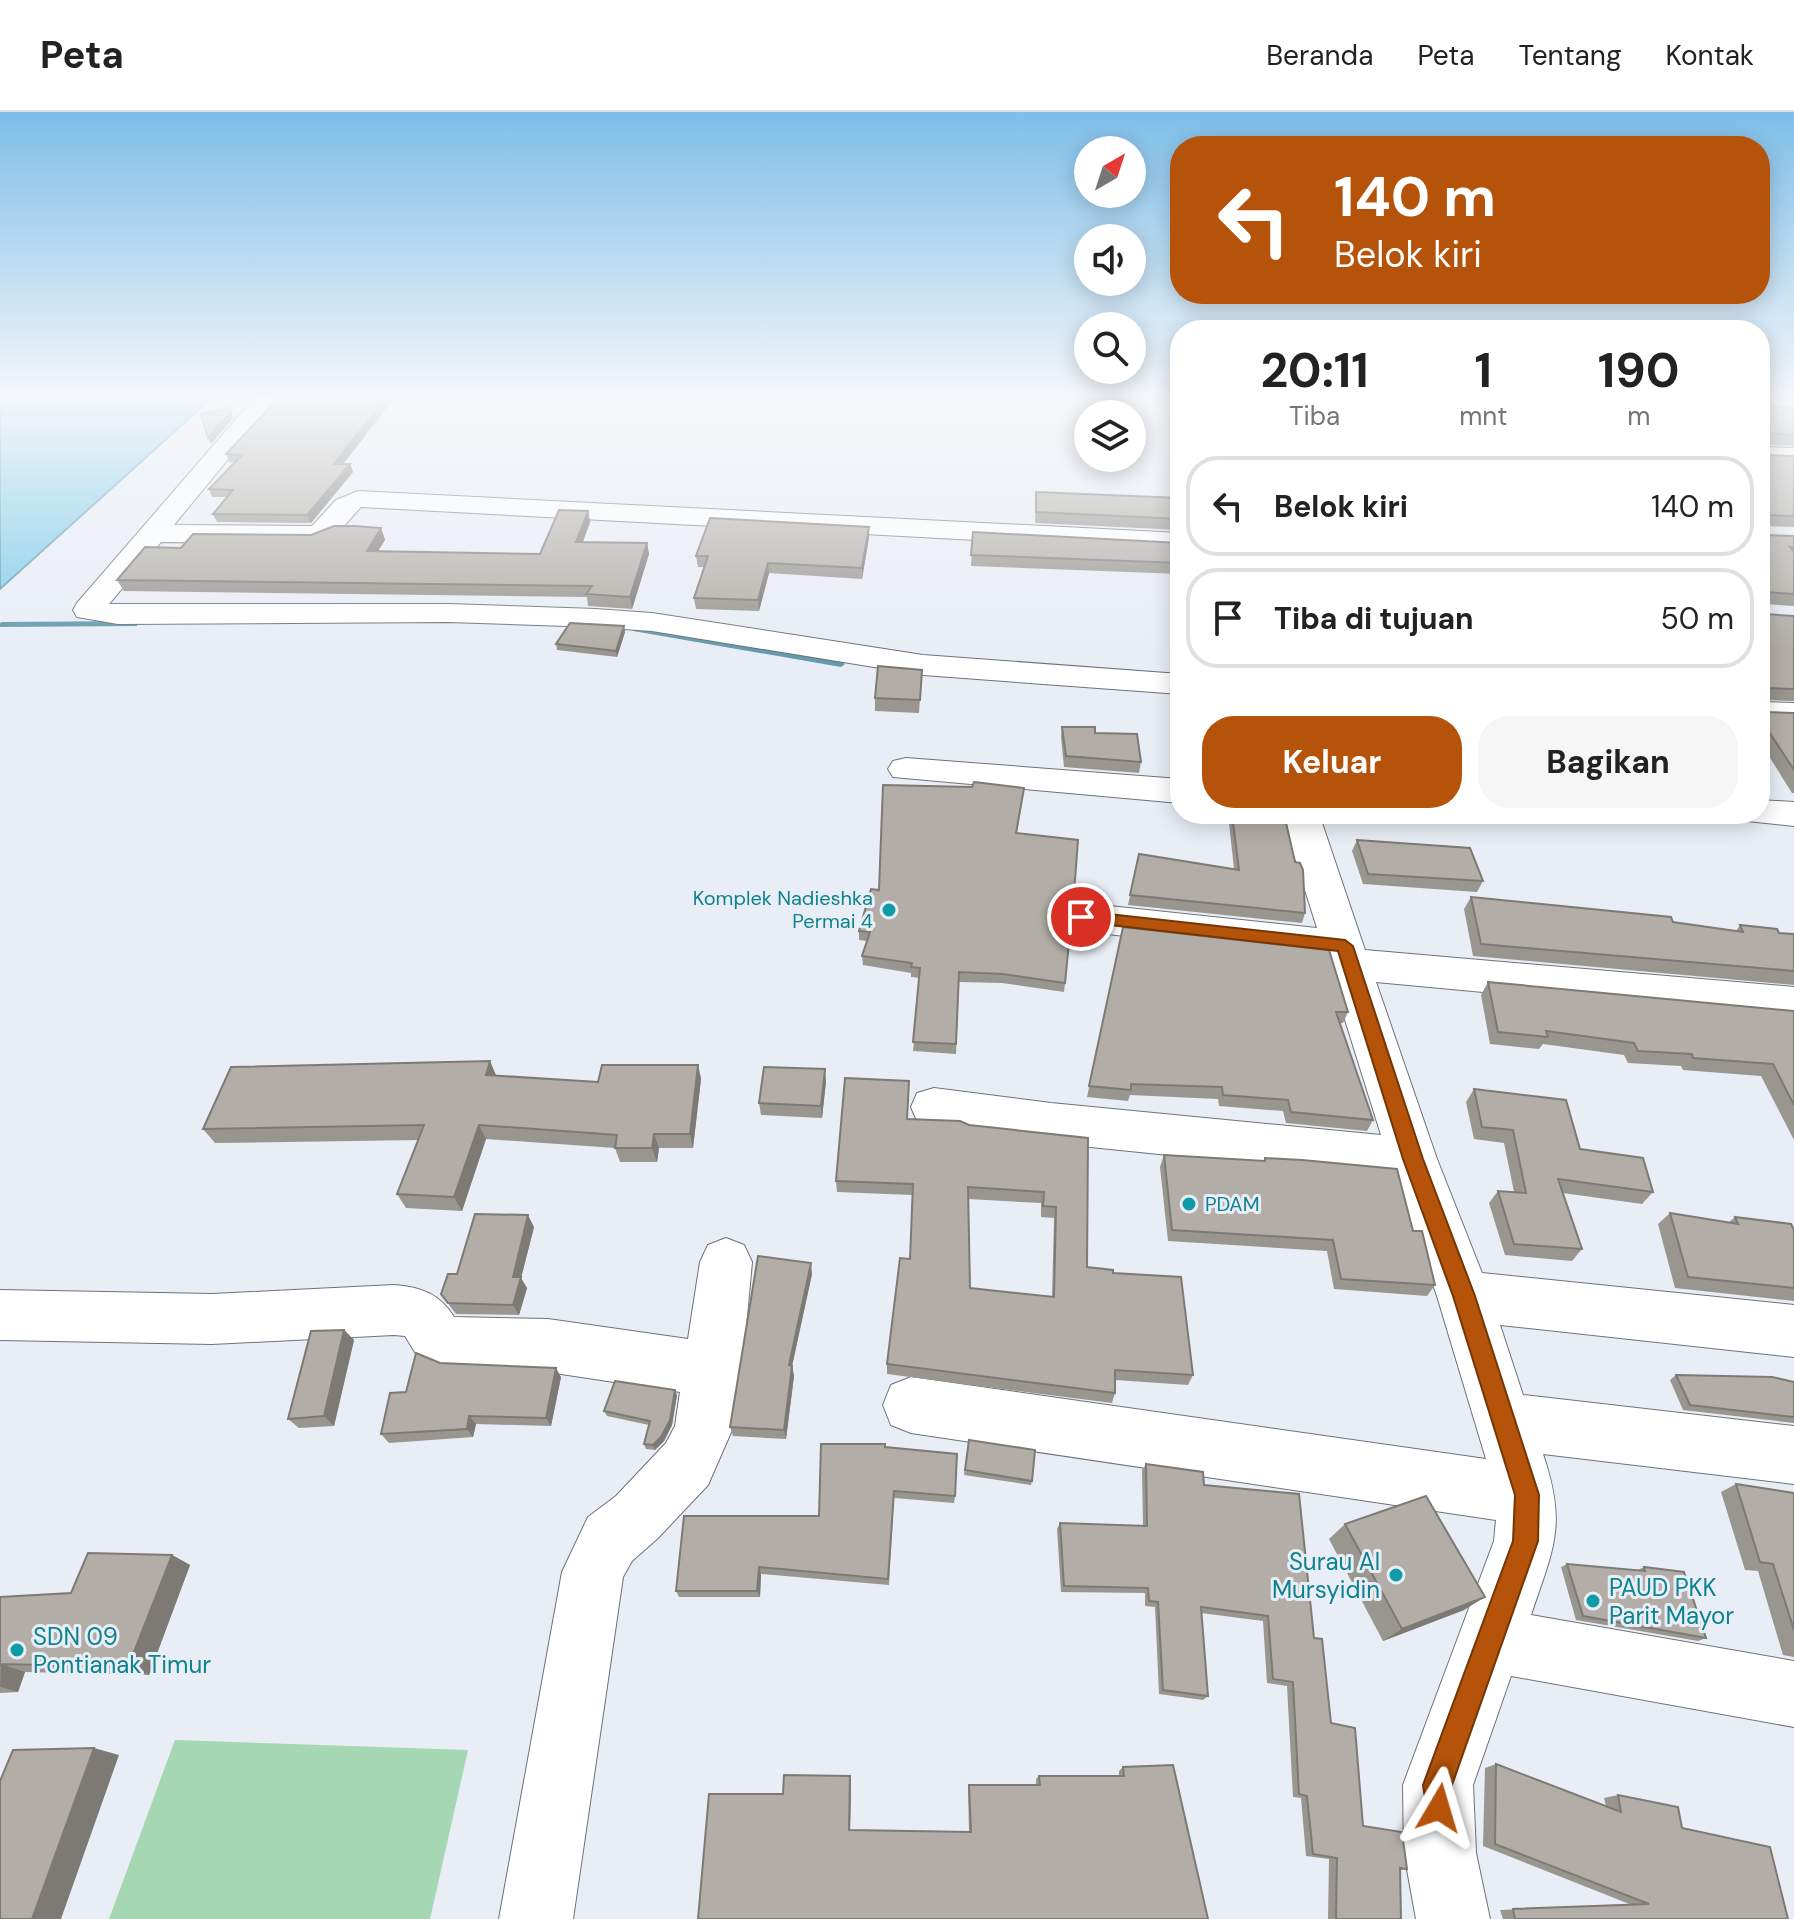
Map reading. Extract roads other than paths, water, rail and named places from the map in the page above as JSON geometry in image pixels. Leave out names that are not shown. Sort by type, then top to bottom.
[{"type":"street","points":[[197,480],[88,610],[118,615],[448,613],[596,618],[652,622],[923,665],[1170,683]]},
{"type":"street","points":[[153,533],[316,535],[328,530],[346,504],[358,499],[900,530],[1170,542]]},
{"type":"street","points":[[1770,712],[1794,713]]},
{"type":"street","points":[[906,769],[1170,790]]},
{"type":"street","points":[[1770,813],[1794,814]]},
{"type":"street","points":[[1303,824],[1413,1159],[1464,1296],[1527,1495],[1525,1541],[1438,1785],[1440,1853],[1453,1919]]},
{"type":"street","points":[[1081,917],[1348,955],[1794,1004]]},
{"type":"street","points":[[934,1107],[1051,1123],[1413,1159]]},
{"type":"street","points":[[536,1919],[593,1572],[610,1539],[637,1517],[687,1464],[703,1430],[714,1371],[726,1262]]},
{"type":"street","points":[[1464,1296],[1794,1331]]},
{"type":"street","points":[[0,1315],[116,1319],[294,1317],[404,1310],[424,1317],[437,1339],[447,1343],[518,1342],[580,1348],[714,1371]]},
{"type":"street","points":[[911,1405],[1527,1495]]},
{"type":"street","points":[[1503,1421],[1794,1455]]},
{"type":"street","points":[[1491,1640],[1794,1694]]},
{"type":"water","points":[[0,480],[120,480],[0,589]]},
{"type":"waterway","points":[[2,625],[134,624]]},
{"type":"waterway","points":[[636,629],[841,664]]},
{"type":"place","name":"Komplek Nadieshka Permai 4","points":[[889,910]]},
{"type":"place","name":"PDAM","points":[[1189,1204]]},
{"type":"place","name":"Surau Al Mursyidin","points":[[1396,1575]]},
{"type":"place","name":"PAUD PKK Parit Mayor","points":[[1593,1601]]},
{"type":"place","name":"SDN 09 Pontianak Timur","points":[[17,1650]]}]
